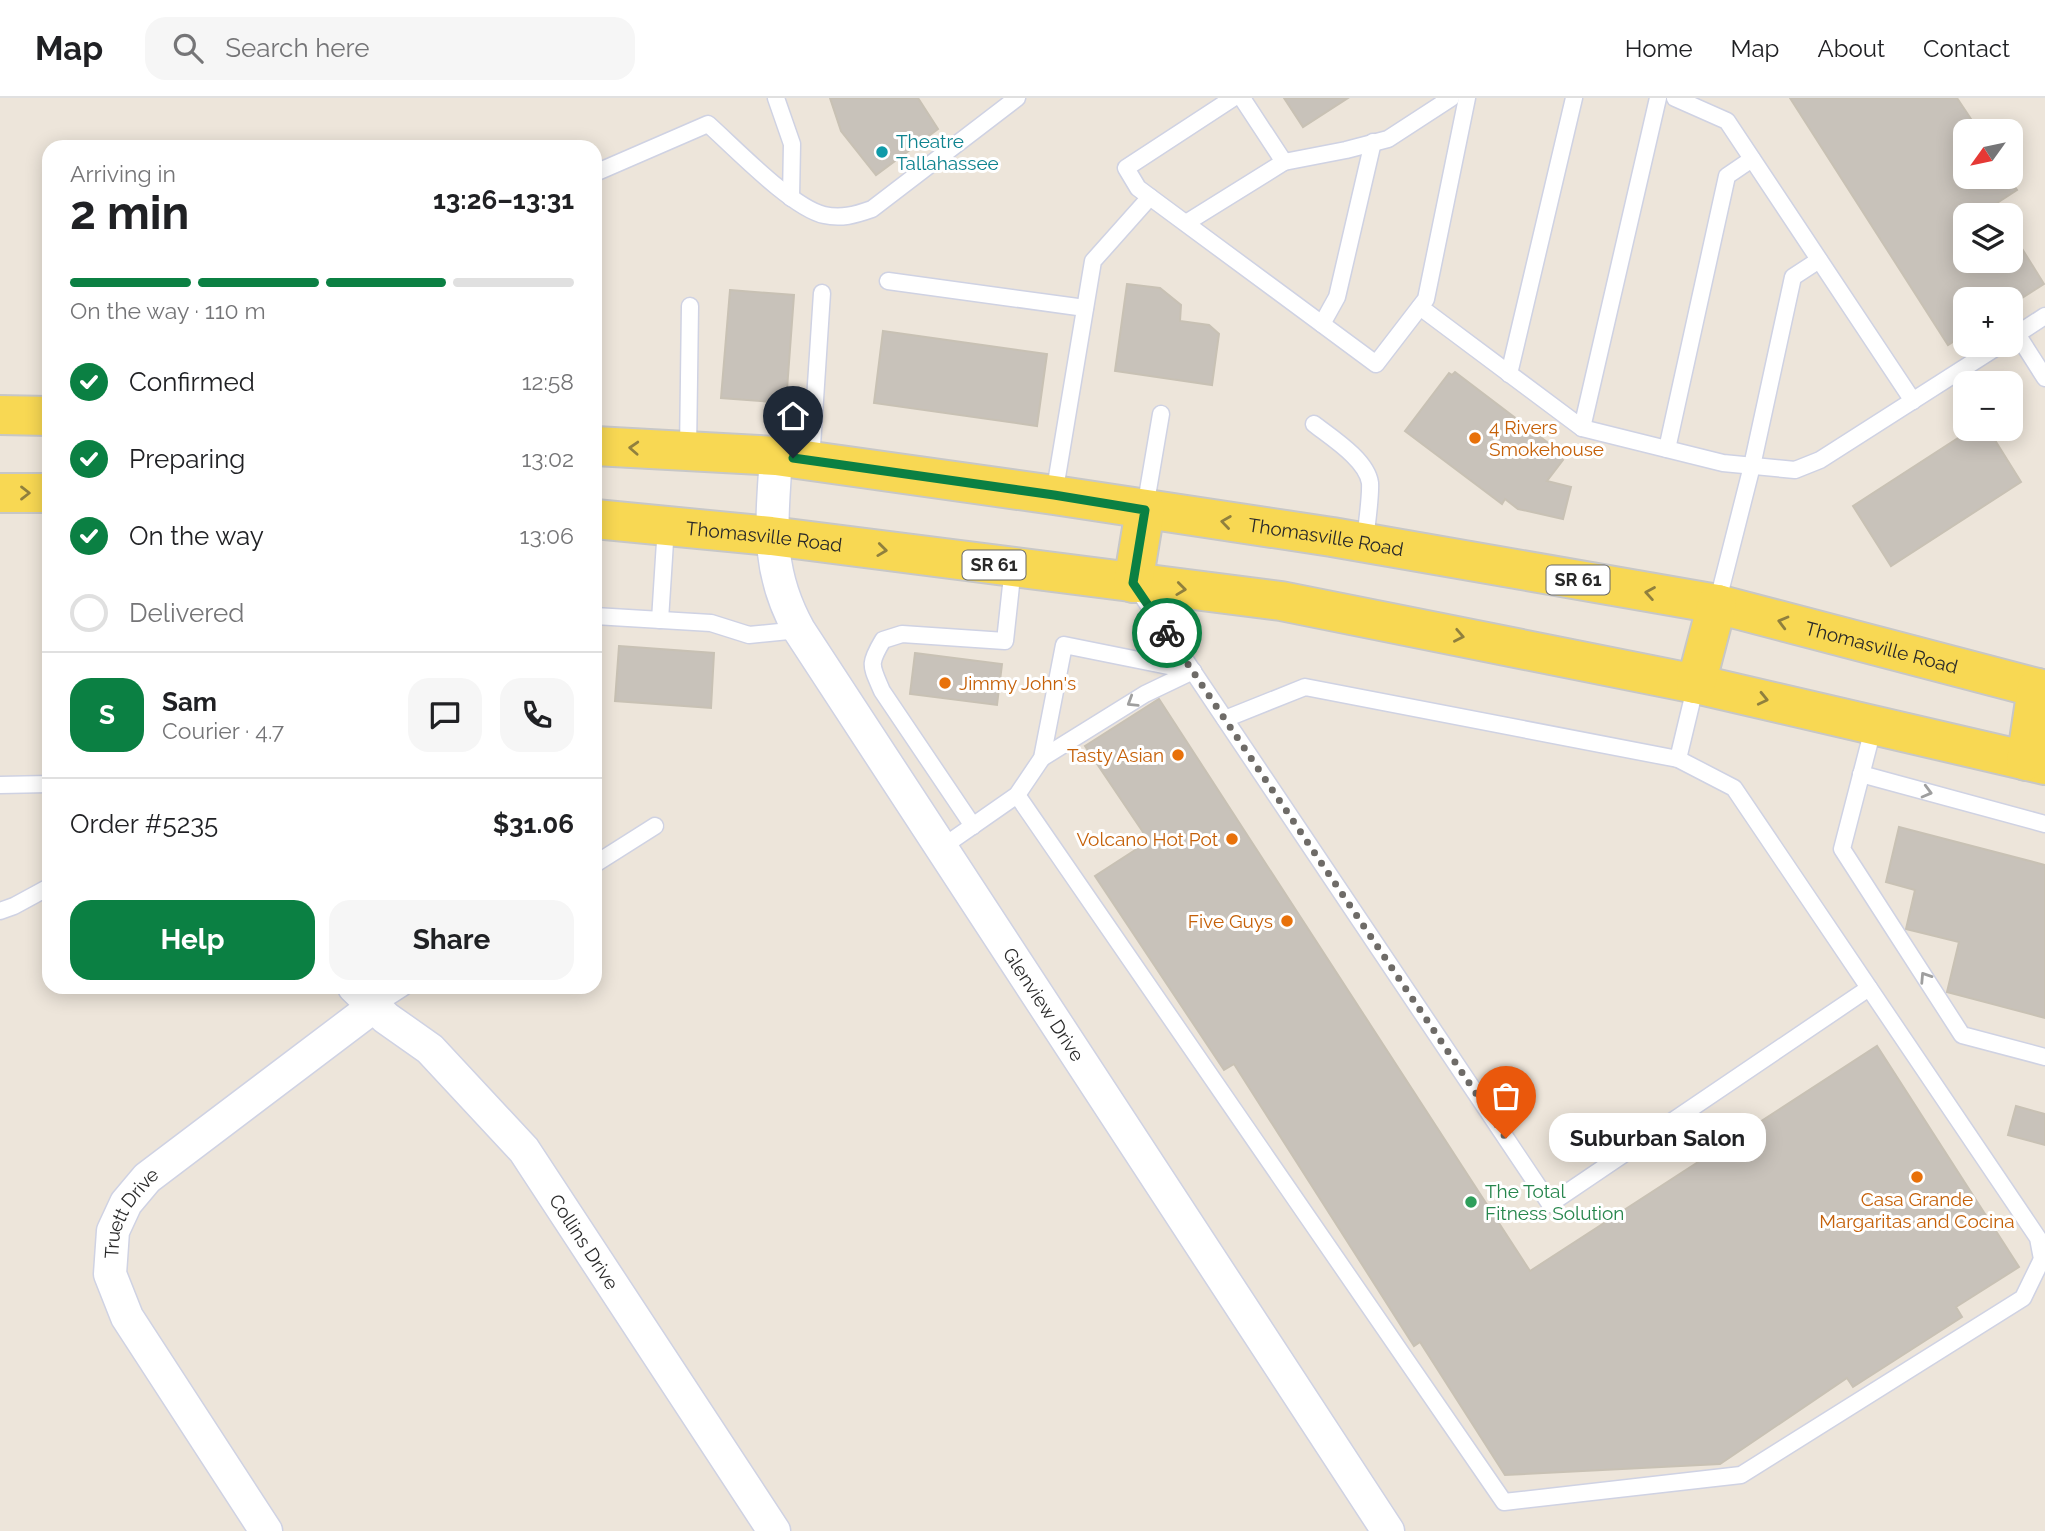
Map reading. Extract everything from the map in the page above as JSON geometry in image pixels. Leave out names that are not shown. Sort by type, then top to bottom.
[{"type":"main road","points":[[0,415],[42,416]]},
{"type":"main road","name":"Thomasville Road","points":[[602,446],[793,458],[1365,543],[1717,604],[2041,689]]},
{"type":"main road","points":[[0,493],[42,493]]},
{"type":"main road","points":[[1133,583],[1145,510]]},
{"type":"main road","name":"Thomasville Road","points":[[602,520],[771,536],[1280,601],[1696,684],[2036,763]]},
{"type":"main road","points":[[1696,684],[1717,604]]},
{"type":"main road","points":[[2036,763],[2041,689]]},
{"type":"street","name":"Glenview Drive","points":[[793,458],[771,536],[778,581],[786,608],[1388,1531]]},
{"type":"street","name":"Truett Drive","points":[[265,1531],[127,1317],[110,1275],[113,1231],[126,1203],[147,1178],[363,997]]},
{"type":"street","name":"Collins Drive","points":[[363,997],[430,1049],[524,1150],[774,1531]]},
{"type":"lane","points":[[776,98],[792,144],[791,198]]},
{"type":"lane","points":[[602,170],[708,124],[791,198],[822,215],[848,217],[872,209],[1017,98]]},
{"type":"lane","points":[[1233,98],[1126,168],[1138,188],[1376,364],[1426,299],[1467,98]]},
{"type":"lane","points":[[1242,98],[1284,162]]},
{"type":"lane","points":[[1186,223],[1284,162],[1388,139],[1451,98]]},
{"type":"lane","points":[[1509,373],[1574,98]]},
{"type":"lane","points":[[1583,428],[1658,98]]},
{"type":"lane","points":[[1675,98],[1727,121],[1913,401]]},
{"type":"lane","points":[[1322,324],[1337,297],[1373,142]]},
{"type":"lane","points":[[1667,449],[1727,176],[1752,159]]},
{"type":"lane","points":[[1054,495],[1093,261],[1150,197]]},
{"type":"lane","points":[[1717,604],[1752,466],[1793,277],[1819,260]]},
{"type":"lane","points":[[888,281],[1085,308]]},
{"type":"lane","points":[[793,458],[822,293]]},
{"type":"lane","points":[[688,451],[690,306]]},
{"type":"lane","points":[[1419,307],[1583,428],[1723,463],[1794,470],[1815,462],[1981,357]]},
{"type":"lane","points":[[2023,330],[2045,316]]},
{"type":"lane","points":[[2023,348],[2045,378]]},
{"type":"lane","points":[[1145,510],[1161,414]]},
{"type":"lane","points":[[1314,425],[1342,445],[1363,466],[1370,482],[1365,543]]},
{"type":"lane","points":[[660,620],[666,526]]},
{"type":"lane","points":[[973,826],[882,691],[872,667],[873,656],[883,640],[902,634],[1005,641],[1013,567]]},
{"type":"lane","points":[[1133,583],[1550,1204],[1869,988]]},
{"type":"lane","points":[[602,616],[711,623],[749,635],[799,630]]},
{"type":"lane","points":[[941,848],[1017,795],[1042,758],[1064,645],[1193,671]]},
{"type":"lane","points":[[1042,758],[1145,694],[1193,671]]},
{"type":"lane","points":[[1678,759],[1696,684]]},
{"type":"lane","points":[[1017,795],[1504,1502],[1741,1475],[2023,1298],[2042,1259],[2038,1238],[1734,788],[1678,759],[1305,687],[1225,719]]},
{"type":"lane","points":[[1874,725],[1842,849],[1962,1035],[2045,1057]]},
{"type":"lane","points":[[1861,774],[2045,824]]},
{"type":"lane","points":[[0,785],[42,784]]},
{"type":"lane","points":[[602,860],[655,826]]},
{"type":"lane","points":[[0,911],[42,891]]},
{"type":"building","name":"Theatre Tallahassee","points":[[830,98],[918,98],[938,129],[876,175],[841,131]]},
{"type":"building","points":[[1284,98],[1348,98],[1303,127]]},
{"type":"building","points":[[1790,98],[1957,98],[1971,119],[1953,119],[1953,189],[2017,190],[1997,203],[1953,203],[1953,273],[2023,273],[2023,250],[2044,284],[2023,297],[2023,287],[1953,287],[1953,342],[1948,345]]},
{"type":"building","points":[[1127,284],[1160,288],[1181,305],[1180,321],[1209,325],[1219,334],[1212,385],[1115,371]]},
{"type":"building","points":[[730,290],[794,295],[786,403],[721,398]]},
{"type":"building","points":[[883,331],[1047,354],[1037,426],[874,403]]},
{"type":"building","name":"4 Rivers Smokehouse","points":[[1455,372],[1551,445],[1548,448],[1563,460],[1547,481],[1571,487],[1563,519],[1518,509],[1505,499],[1502,504],[1405,431],[1449,373],[1452,375]]},
{"type":"building","points":[[1953,441],[1995,441],[2021,482],[1891,566],[1853,506]]},
{"type":"building","points":[[619,646],[714,653],[711,708],[615,701]]},
{"type":"building","points":[[915,653],[1002,664],[997,705],[910,694]]},
{"type":"building","points":[[1159,699],[1530,1271],[1877,1046],[2019,1267],[1956,1307],[1962,1317],[1853,1387],[1847,1378],[1720,1464],[1505,1475],[1420,1342],[1414,1346],[1234,1064],[1224,1070],[1095,876],[1149,841],[1085,746]]},
{"type":"building","points":[[1899,827],[2045,865],[2045,1018],[1947,992],[1959,942],[1906,929],[1915,890],[1886,882]]},
{"type":"building","points":[[2016,1106],[2045,1114],[2045,1145],[2008,1135]]},
{"type":"way so far","points":[[1167,633],[1506,1138]]},
{"type":"place","name":"Theatre Tallahassee","points":[[882,152]]},
{"type":"place","name":"4 Rivers Smokehouse","points":[[1475,438]]},
{"type":"place","name":"Jimmy John's","points":[[945,683]]},
{"type":"place","name":"Tasty Asian","points":[[1178,755]]},
{"type":"place","name":"Volcano Hot Pot","points":[[1232,839]]},
{"type":"place","name":"Five Guys","points":[[1287,921]]},
{"type":"place","name":"Suburban Salon","points":[[1506,1138]]},
{"type":"place","name":"Casa Grande Margaritas and Cocina","points":[[1917,1177]]},
{"type":"place","name":"The Total Fitness Solution","points":[[1471,1202]]},
{"type":"route","points":[[793,458],[1145,510],[1133,583],[1167,633]]}]
